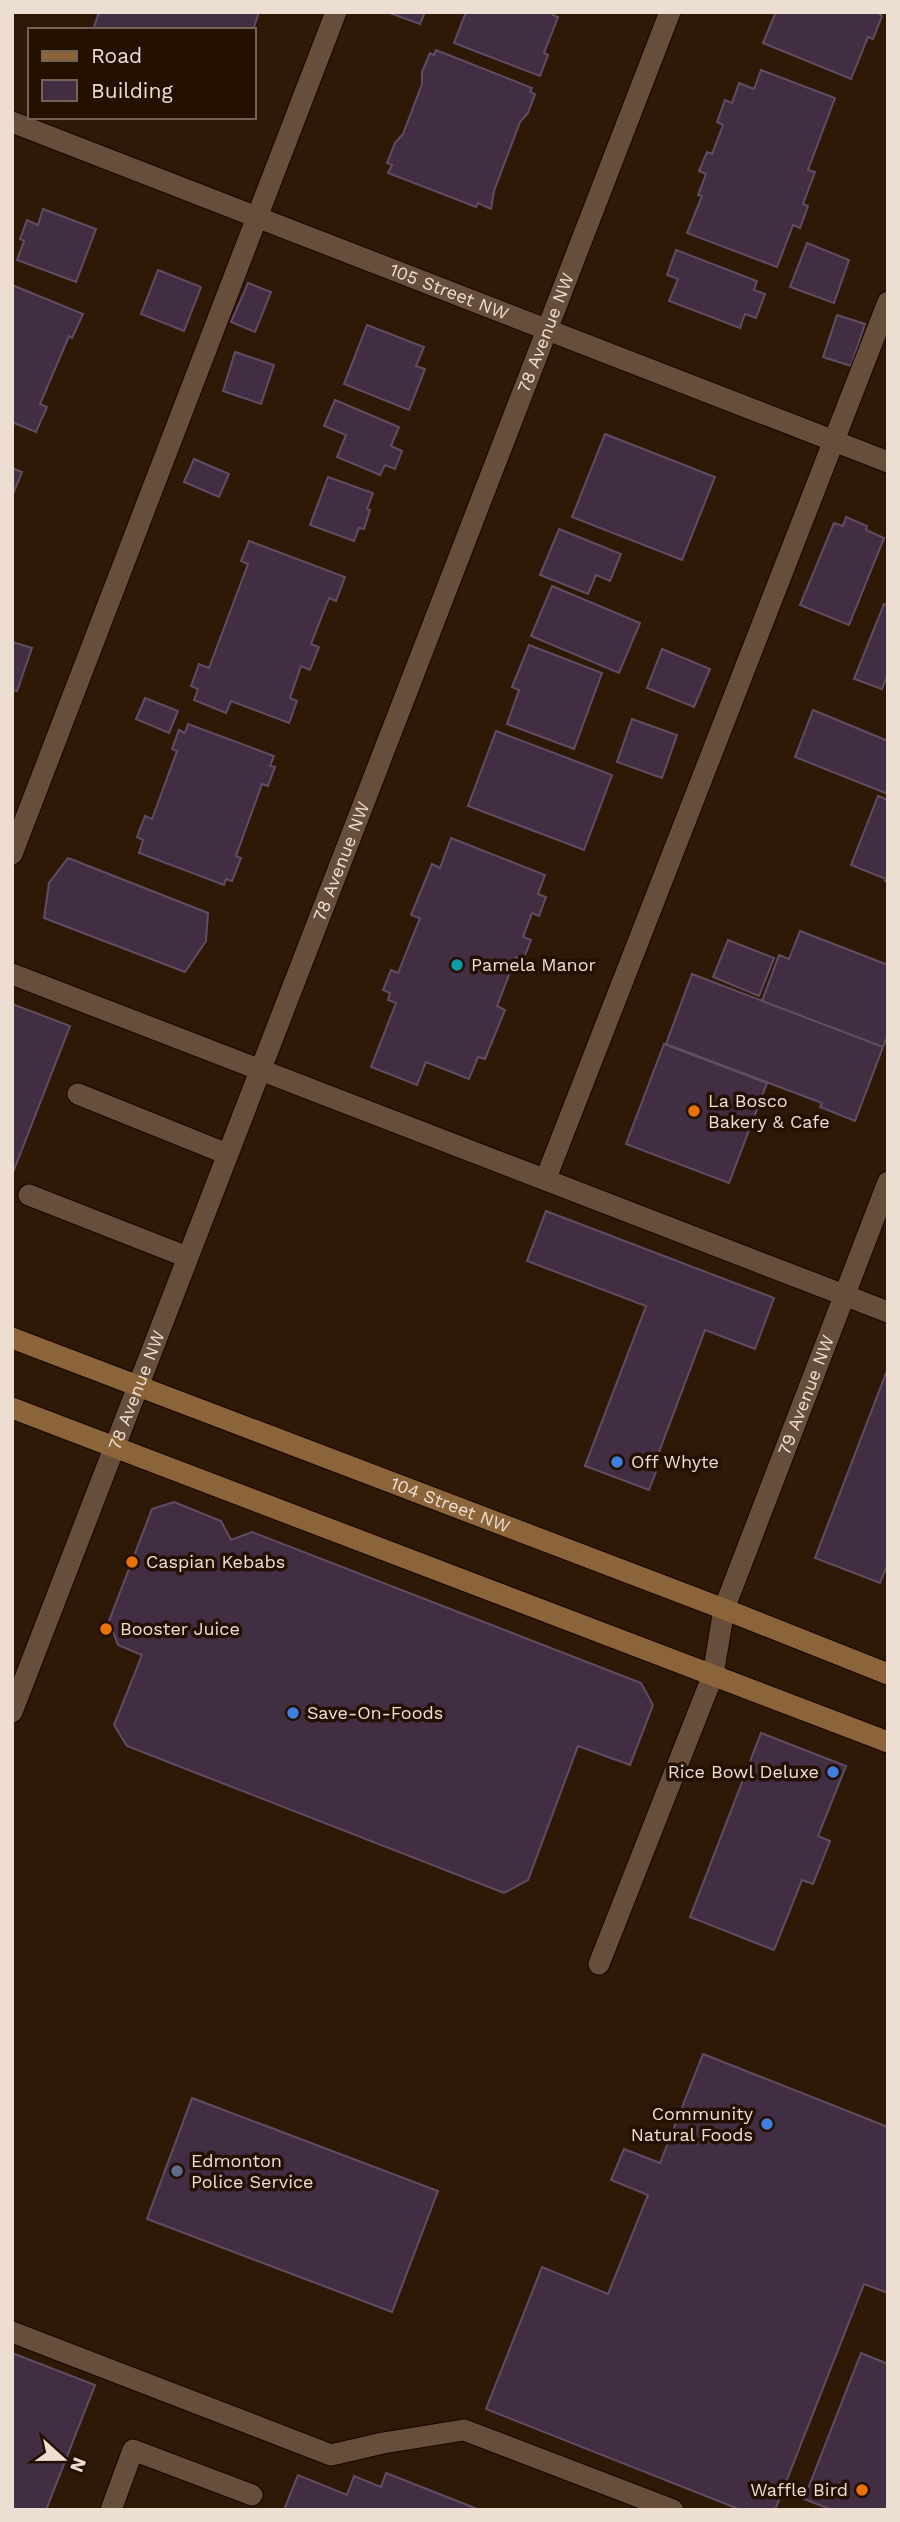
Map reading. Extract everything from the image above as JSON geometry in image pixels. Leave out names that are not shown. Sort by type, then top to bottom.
[{"type":"main road","name":"104 Street NW","points":[[12,1338],[724,1609],[888,1675]]},
{"type":"main road","points":[[12,1408],[888,1742]]},
{"type":"street","points":[[12,854],[336,12]]},
{"type":"street","name":"78 Avenue NW","points":[[12,1712],[670,12]]},
{"type":"street","name":"105 Street NW","points":[[12,122],[888,462]]},
{"type":"street","points":[[546,1178],[888,302]]},
{"type":"street","points":[[12,974],[888,1312]]},
{"type":"street","points":[[78,1094],[227,1154]]},
{"type":"street","name":"79 Avenue NW","points":[[599,1965],[713,1675],[724,1609],[888,1182]]},
{"type":"street","points":[[29,1195],[187,1257]]},
{"type":"street","points":[[12,2332],[331,2455],[383,2443],[464,2430],[673,2510]]},
{"type":"street","points":[[111,2510],[133,2451],[252,2495]]},
{"type":"building","points":[[99,12],[259,12],[254,28],[94,28]]},
{"type":"building","points":[[387,12],[425,12],[420,24]]},
{"type":"building","points":[[466,12],[554,12],[553,15],[558,17],[544,53],[548,55],[540,76],[454,43]]},
{"type":"building","points":[[771,12],[877,12],[882,16],[873,39],[868,37],[851,79],[763,43],[775,14]]},
{"type":"building","points":[[436,50],[532,88],[530,92],[535,94],[528,113],[520,122],[494,191],[491,209],[478,203],[476,207],[388,173],[392,165],[387,163],[395,143],[403,134],[422,84],[422,72],[430,53],[434,55]]},
{"type":"building","points":[[761,70],[835,98],[808,170],[815,172],[803,204],[808,206],[800,228],[793,225],[777,267],[687,233],[702,196],[698,195],[706,174],[699,171],[707,152],[712,154],[723,125],[717,122],[725,100],[732,103],[739,83],[754,89]]},
{"type":"building","points":[[43,209],[96,229],[76,282],[17,260],[24,241],[20,239],[27,220],[38,225]]},
{"type":"building","points":[[807,243],[849,260],[834,303],[790,287]]},
{"type":"building","points":[[676,250],[757,281],[754,290],[765,294],[756,318],[745,314],[740,328],[669,301],[678,279],[667,275]]},
{"type":"building","points":[[158,270],[201,287],[184,331],[141,314]]},
{"type":"building","points":[[248,283],[271,292],[255,332],[231,322]]},
{"type":"building","points":[[12,285],[83,314],[72,338],[69,336],[40,404],[47,407],[36,432],[12,422]]},
{"type":"building","points":[[837,315],[865,324],[851,366],[823,357]]},
{"type":"building","points":[[367,325],[424,347],[416,366],[425,369],[409,410],[344,384]]},
{"type":"building","points":[[235,352],[274,365],[261,404],[223,391]]},
{"type":"building","points":[[335,400],[399,427],[391,446],[402,451],[395,469],[385,465],[380,475],[337,457],[346,435],[324,426]]},
{"type":"building","points":[[605,434],[715,477],[682,560],[572,517]]},
{"type":"building","points":[[194,459],[229,474],[219,497],[184,482]]},
{"type":"building","points":[[12,468],[22,472],[13,494],[12,493]]},
{"type":"building","points":[[328,477],[373,493],[364,529],[359,528],[354,541],[310,525]]},
{"type":"building","points":[[846,517],[867,526],[866,530],[884,538],[849,625],[800,605],[834,523],[843,526]]},
{"type":"building","points":[[559,529],[621,554],[610,581],[596,575],[588,594],[540,575]]},
{"type":"building","points":[[249,541],[345,577],[336,601],[329,598],[311,644],[319,647],[310,670],[301,666],[290,698],[297,701],[289,723],[231,701],[226,713],[194,700],[198,689],[191,686],[199,664],[209,668],[248,564],[241,561]]},
{"type":"building","points":[[552,586],[640,623],[619,673],[531,636]]},
{"type":"building","points":[[884,604],[888,605],[888,674],[882,689],[854,679]]},
{"type":"building","points":[[12,642],[32,648],[17,691],[12,690]]},
{"type":"building","points":[[529,645],[602,673],[574,749],[507,724],[519,690],[512,687]]},
{"type":"building","points":[[662,649],[710,669],[694,707],[647,688]]},
{"type":"building","points":[[145,698],[178,711],[169,733],[136,719]]},
{"type":"building","points":[[813,710],[888,741],[888,794],[795,757]]},
{"type":"building","points":[[632,719],[677,735],[662,778],[617,762]]},
{"type":"building","points":[[188,724],[274,756],[270,766],[275,767],[268,786],[262,784],[236,856],[241,858],[232,881],[226,879],[224,885],[139,853],[143,840],[137,837],[145,816],[152,819],[177,751],[172,749],[179,730],[185,733]]},
{"type":"building","points":[[496,731],[612,775],[584,850],[468,806]]},
{"type":"building","points":[[878,796],[888,800],[888,882],[851,865]]},
{"type":"building","name":"Pamela Manor","points":[[451,838],[545,875],[538,894],[546,897],[539,916],[532,913],[523,937],[531,940],[523,960],[516,957],[497,1006],[505,1010],[485,1059],[478,1057],[469,1079],[426,1062],[417,1085],[371,1067],[396,1003],[388,1000],[390,993],[383,990],[391,970],[398,973],[420,918],[411,915],[432,864],[440,868]]},
{"type":"building","points":[[68,858],[208,913],[206,941],[185,972],[44,918],[49,883]]},
{"type":"building","points":[[800,931],[888,965],[888,1035],[883,1047],[762,1001],[779,955],[789,959]]},
{"type":"building","points":[[728,940],[774,958],[759,996],[713,977]]},
{"type":"building","points":[[692,974],[883,1047],[855,1121],[820,1107],[822,1103],[666,1044]]},
{"type":"building","points":[[12,1004],[70,1026],[12,1175]]},
{"type":"building","points":[[664,1044],[767,1083],[729,1183],[626,1144]]},
{"type":"building","points":[[546,1211],[774,1298],[755,1349],[705,1330],[653,1468],[657,1469],[649,1490],[585,1466],[646,1306],[527,1261]]},
{"type":"building","points":[[888,1368],[888,1563],[880,1583],[815,1558]]},
{"type":"building","points":[[174,1502],[221,1521],[231,1540],[252,1532],[641,1683],[653,1705],[630,1765],[578,1746],[528,1880],[504,1893],[127,1746],[114,1725],[142,1655],[118,1645],[109,1621],[152,1509]]},
{"type":"building","points":[[761,1733],[846,1766],[818,1836],[830,1841],[813,1884],[802,1880],[774,1950],[690,1917]]},
{"type":"building","points":[[703,2054],[888,2127],[888,2293],[864,2284],[775,2510],[741,2510],[486,2409],[542,2267],[608,2294],[648,2195],[611,2180],[624,2149],[660,2163]]},
{"type":"building","points":[[192,2098],[438,2191],[392,2312],[147,2219]]},
{"type":"building","points":[[12,2353],[95,2385],[46,2510],[12,2510]]},
{"type":"building","points":[[861,2353],[888,2364],[888,2510],[832,2510],[804,2499]]},
{"type":"building","points":[[386,2473],[480,2510],[284,2510],[298,2475],[347,2495],[354,2476],[381,2487]]},
{"type":"place","name":"Pamela Manor","points":[[457,965]]},
{"type":"place","name":"La Bosco Bakery & Cafe","points":[[694,1111]]},
{"type":"place","name":"Off Whyte","points":[[617,1462]]},
{"type":"place","name":"Caspian Kebabs","points":[[132,1562]]},
{"type":"place","name":"Booster Juice","points":[[106,1629]]},
{"type":"place","name":"Save-On-Foods","points":[[293,1713]]},
{"type":"place","name":"Rice Bowl Deluxe","points":[[833,1772]]},
{"type":"place","name":"Community Natural Foods","points":[[767,2124]]},
{"type":"place","name":"Edmonton Police Service","points":[[177,2171]]},
{"type":"place","name":"Waffle Bird","points":[[862,2490]]}]
